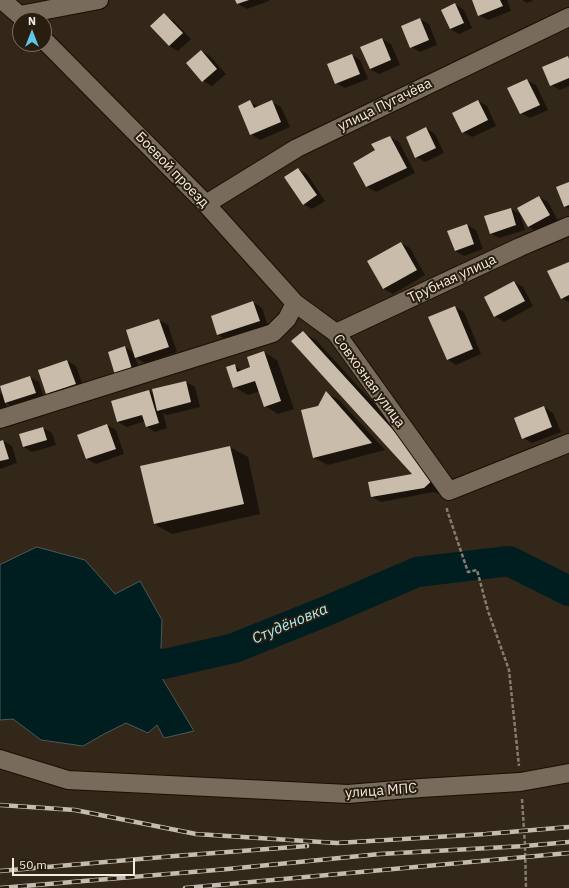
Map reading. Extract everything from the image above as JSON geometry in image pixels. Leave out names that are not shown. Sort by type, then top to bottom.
[{"type":"street","points":[[2,0],[15,12]]},
{"type":"street","points":[[48,12],[99,0]]},
{"type":"street","name":"улица Пугачёва","points":[[206,204],[296,148],[569,17]]},
{"type":"street","name":"Боевой проезд","points":[[52,48],[206,204],[295,303]]},
{"type":"street","name":"Трубная улица","points":[[336,333],[520,247],[569,226]]},
{"type":"street","points":[[0,420],[273,333],[287,319],[295,303]]},
{"type":"street","name":"Совхозная улица","points":[[295,303],[336,333],[449,491]]},
{"type":"street","points":[[449,491],[569,443]]},
{"type":"street","name":"улица МПС","points":[[0,759],[68,780],[348,794],[520,782],[569,773]]},
{"type":"path","points":[[449,491],[447,510],[458,543],[468,572],[477,570],[488,611],[509,670],[525,846],[526,888]]},
{"type":"water","points":[[37,547],[85,560],[115,594],[140,581],[162,620],[160,675],[194,731],[164,738],[157,725],[148,733],[126,723],[83,746],[41,740],[13,719],[0,720],[0,565]]},
{"type":"building","points":[[235,0],[249,0],[237,4]]},
{"type":"building","points":[[472,0],[500,0],[503,6],[478,16]]},
{"type":"building","points":[[455,3],[464,23],[450,29],[441,10]]},
{"type":"building","points":[[164,13],[183,33],[169,46],[150,26]]},
{"type":"building","points":[[420,18],[429,40],[410,48],[401,26]]},
{"type":"building","points":[[382,38],[391,60],[370,69],[360,47]]},
{"type":"building","points":[[201,50],[217,69],[202,82],[186,63]]},
{"type":"building","points":[[352,54],[360,74],[335,84],[327,64]]},
{"type":"building","points":[[568,56],[569,78],[550,86],[542,67]]},
{"type":"building","points":[[527,79],[540,105],[520,114],[507,88]]},
{"type":"building","points":[[250,100],[254,108],[272,100],[281,122],[250,135],[238,106]]},
{"type":"building","points":[[478,100],[488,120],[462,133],[452,113]]},
{"type":"building","points":[[426,127],[436,148],[415,158],[406,137]]},
{"type":"building","points":[[390,136],[407,168],[366,187],[353,163],[375,150],[371,144]]},
{"type":"building","points":[[298,168],[317,195],[303,205],[284,177]]},
{"type":"building","points":[[569,182],[569,205],[564,207],[556,187]]},
{"type":"building","points":[[539,196],[550,215],[528,227],[517,208]]},
{"type":"building","points":[[511,208],[516,225],[490,234],[484,216]]},
{"type":"building","points":[[467,224],[474,244],[455,251],[447,231]]},
{"type":"building","points":[[401,242],[417,270],[383,289],[367,261]]},
{"type":"building","points":[[569,262],[569,295],[561,299],[547,271]]},
{"type":"building","points":[[514,281],[525,301],[494,317],[484,297]]},
{"type":"building","points":[[253,301],[260,321],[217,335],[211,316]]},
{"type":"building","points":[[455,306],[473,349],[447,360],[428,317]]},
{"type":"building","points":[[159,319],[169,347],[135,358],[126,330]]},
{"type":"building","points":[[303,331],[436,477],[424,488],[371,497],[368,482],[412,474],[291,341]]},
{"type":"building","points":[[125,346],[132,369],[115,375],[108,352]]},
{"type":"building","points":[[264,351],[281,401],[264,407],[255,381],[233,388],[226,367],[235,364],[237,372],[250,367],[247,357]]},
{"type":"building","points":[[67,360],[76,384],[46,394],[38,370]]},
{"type":"building","points":[[30,376],[36,393],[5,403],[0,386]]},
{"type":"building","points":[[186,381],[191,402],[157,411],[152,389]]},
{"type":"building","points":[[149,390],[159,423],[146,427],[142,415],[117,422],[111,401]]},
{"type":"building","points":[[326,391],[372,443],[313,458],[301,410],[318,406]]},
{"type":"building","points":[[544,406],[552,427],[522,439],[514,418]]},
{"type":"building","points":[[107,424],[116,449],[86,459],[77,435]]},
{"type":"building","points":[[43,427],[47,440],[23,447],[19,434]]},
{"type":"building","points":[[3,440],[9,459],[0,461],[0,441]]},
{"type":"building","points":[[230,446],[244,504],[154,524],[140,466]]},
{"type":"waterway","name":"Студёновка","points":[[120,660],[164,664],[234,648],[324,612],[417,572],[509,561],[569,591]]},
{"type":"railway","points":[[0,805],[75,810],[196,834],[337,843],[486,834],[569,827]]},
{"type":"railway","points":[[0,888],[228,869],[380,854],[525,846],[569,842]]},
{"type":"railway","points":[[0,871],[307,846]]},
{"type":"railway","points":[[185,888],[569,853]]}]
